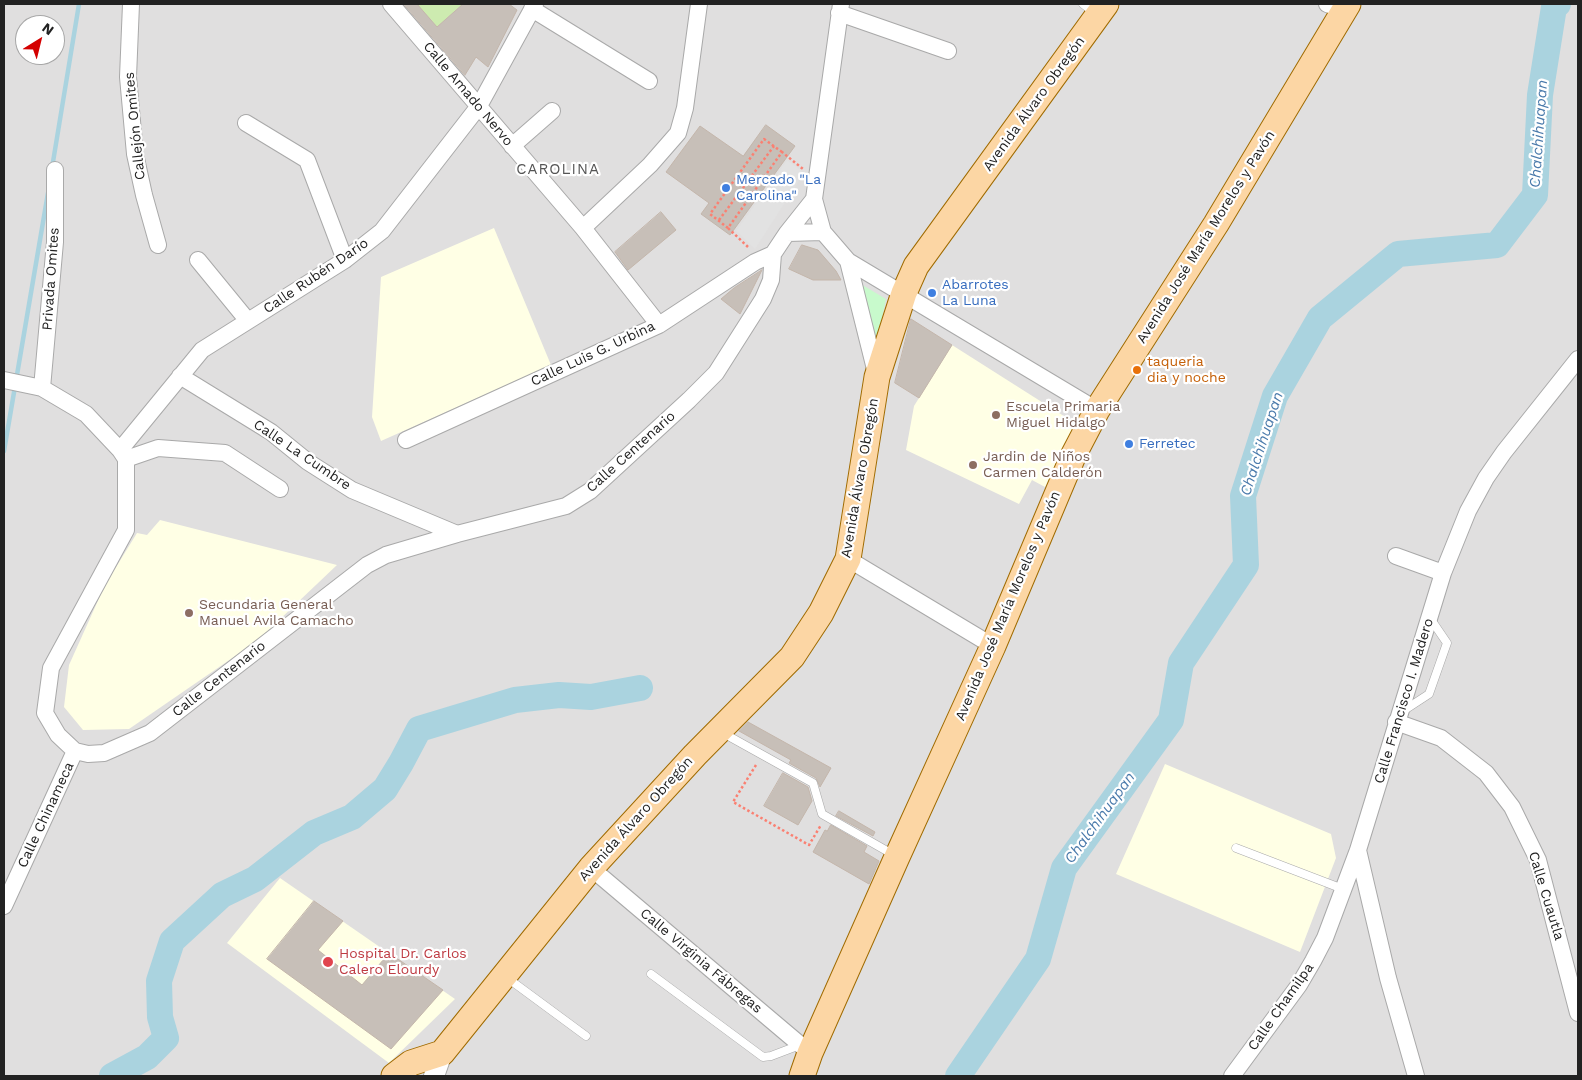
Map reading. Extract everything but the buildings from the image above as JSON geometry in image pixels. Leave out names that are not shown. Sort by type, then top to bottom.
[{"type":"main road","name":"Avenida José María Morelos y Pavón","points":[[804,1058],[993,646],[1074,454],[1097,410],[1216,224],[1340,6]]},
{"type":"main road","name":"Avenida Álvaro Obregón","points":[[442,1053],[591,868],[719,730],[792,657],[822,613],[848,560],[878,377],[904,293],[916,266],[1096,8]]},
{"type":"main road","points":[[394,1076],[410,1063],[442,1053]]},
{"type":"street","name":"Callejón Omites","points":[[131,4],[128,77],[135,154],[158,245]]},
{"type":"street","name":"Calle Amado Nervo","points":[[391,4],[583,228],[659,325]]},
{"type":"street","points":[[583,228],[650,165],[678,132],[686,108],[699,4]]},
{"type":"street","name":"Calle Rubén Darío","points":[[123,454],[180,376],[202,350],[345,260],[382,231],[479,106],[533,6]]},
{"type":"street","points":[[533,6],[649,81]]},
{"type":"street","points":[[948,51],[840,9],[814,199],[823,232],[848,261],[1097,410]]},
{"type":"street","points":[[512,146],[552,111]]},
{"type":"street","points":[[246,122],[307,160],[345,260]]},
{"type":"street","name":"Privada Omites","points":[[37,387],[55,242],[55,170]]},
{"type":"street","points":[[773,254],[814,199]]},
{"type":"street","points":[[787,233],[823,232]]},
{"type":"street","name":"Calle Luis G. Urbina","points":[[406,440],[659,325],[755,262],[773,254]]},
{"type":"street","name":"Calle Centenario","points":[[75,751],[88,754],[104,753],[150,733],[367,565],[386,555],[566,506],[590,491],[716,373],[763,300],[771,280],[773,254]]},
{"type":"street","points":[[198,260],[248,321]]},
{"type":"street","points":[[848,261],[878,377]]},
{"type":"street","name":"Calle Francisco I. Madero","points":[[1416,1076],[1388,978],[1358,850],[1443,573],[1468,511],[1486,478],[1504,452],[1578,359]]},
{"type":"street","name":"Calle La Cumbre","points":[[180,376],[271,432],[308,462],[352,490],[458,534]]},
{"type":"street","points":[[4,380],[37,387],[86,414],[123,454],[126,530],[51,668],[45,713],[58,735],[75,751]]},
{"type":"street","points":[[123,454],[158,448],[225,453],[280,489]]},
{"type":"street","points":[[1396,556],[1443,573]]},
{"type":"street","points":[[848,560],[993,646]]},
{"type":"street","name":"Calle Cuautla","points":[[1398,718],[1440,738],[1486,773],[1512,807],[1538,860],[1578,1013]]},
{"type":"street","name":"Calle Chinameca","points":[[4,906],[75,751]]},
{"type":"street","name":"Calle Chamilpa","points":[[1232,1076],[1313,962],[1325,938],[1358,850]]},
{"type":"street","name":"Calle Virginia Fábregas","points":[[591,868],[804,1058]]},
{"type":"street","points":[[434,1076],[442,1053]]},
{"type":"lane","points":[[1398,718],[1430,694],[1447,643],[1429,618]]},
{"type":"lane","points":[[719,730],[813,783],[822,814],[897,856]]},
{"type":"lane","points":[[1236,848],[1343,890]]},
{"type":"lane","points":[[651,974],[763,1057],[804,1058]]},
{"type":"lane","points":[[504,976],[586,1036]]},
{"type":"path","points":[[753,252],[710,214],[764,139],[805,171]]},
{"type":"path","points":[[719,220],[774,146]]},
{"type":"path","points":[[728,228],[782,152]]},
{"type":"path","points":[[762,755],[733,802],[809,845],[820,824],[829,828]]},
{"type":"shaded area","points":[[4,4],[1578,4],[1578,1076],[4,1076]]},
{"type":"shaded area","points":[[787,160],[804,173],[755,249],[736,231]]},
{"type":"shaded area","points":[[494,228],[551,365],[381,441],[372,417],[381,277]]},
{"type":"shaded area","name":"Escuela Primaria Miguel Hidalgo","points":[[952,345],[1078,425],[1045,487],[1032,480],[1019,504],[906,450],[914,406]]},
{"type":"shaded area","name":"Secundaria General Manuel Avila Camacho","points":[[160,520],[337,565],[257,641],[129,729],[83,730],[64,707],[69,665],[105,585],[137,533],[147,535]]},
{"type":"shaded area","points":[[1165,764],[1331,834],[1336,858],[1300,952],[1116,874]]},
{"type":"shaded area","name":"Hospital Dr. Carlos Calero Elourdy","points":[[280,878],[455,999],[389,1063],[227,943]]},
{"type":"green space","points":[[417,4],[463,4],[437,27]]},
{"type":"green space","points":[[859,283],[886,299],[876,347]]},
{"type":"waterway","points":[[52,168],[79,4]]},
{"type":"waterway","name":"Chalchihuapan","points":[[958,1076],[1038,959],[1064,868],[1171,720],[1181,663],[1246,565],[1243,496],[1275,396],[1320,318],[1398,254],[1497,245],[1535,195],[1540,95],[1554,7],[1558,4]]},
{"type":"waterway","points":[[4,451],[48,193]]},
{"type":"waterway","points":[[112,1076],[147,1057],[166,1038],[160,1017],[159,981],[172,941],[222,895],[255,879],[314,833],[352,817],[385,789],[419,729],[515,700],[559,695],[591,697],[640,688]]},
{"type":"place","name":"Mercado \"La Carolina\"","points":[[726,188]]},
{"type":"place","name":"Abarrotes La Luna","points":[[932,293]]},
{"type":"place","name":"taqueria dia y noche","points":[[1137,370]]},
{"type":"place","name":"Escuela Primaria Miguel Hidalgo","points":[[996,415]]},
{"type":"place","name":"Ferretec","points":[[1129,444]]},
{"type":"place","name":"Jardin de Niños Carmen Calderón","points":[[973,465]]},
{"type":"place","name":"Secundaria General Manuel Avila Camacho","points":[[189,613]]},
{"type":"place","name":"Hospital Dr. Carlos Calero Elourdy","points":[[328,962]]},
{"type":"district","name":"CAROLINA","points":[[558,170]]}]
